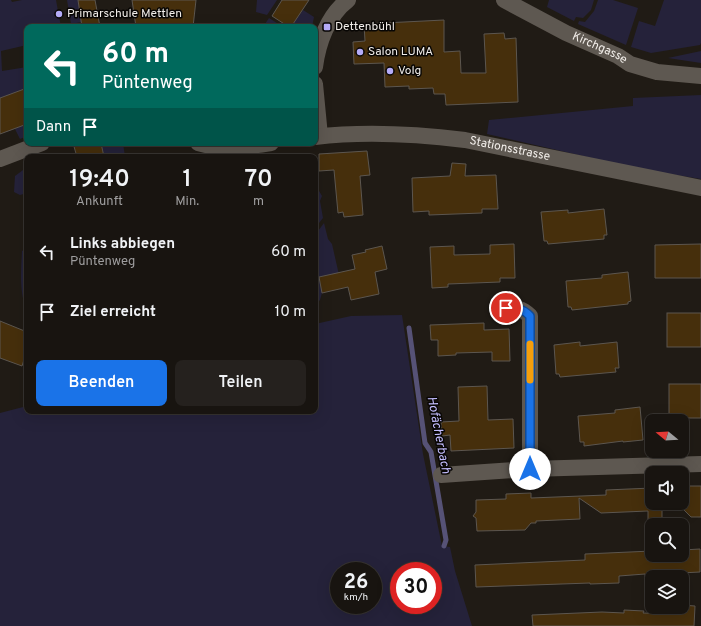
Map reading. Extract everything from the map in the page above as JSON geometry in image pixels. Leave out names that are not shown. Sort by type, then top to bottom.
[{"type":"street","points":[[318,50],[327,27],[335,14],[348,0]]},
{"type":"street","name":"Kirchgasse","points":[[504,0],[566,33],[618,56],[630,64],[658,72],[701,76]]},
{"type":"street","name":"Stationsstrasse","points":[[318,136],[395,134],[465,140],[701,188]]},
{"type":"street","points":[[0,160],[35,146]]},
{"type":"street","points":[[208,146],[223,148],[242,146]]},
{"type":"street","points":[[506,308],[524,310],[530,316],[530,469]]},
{"type":"street","points":[[441,475],[530,469],[701,464]]},
{"type":"shaded area","points":[[0,0],[11,0],[12,2],[22,0],[56,0],[60,24],[24,24],[24,46],[1,51],[2,71],[24,67],[24,137],[20,139],[15,129],[0,134]]},
{"type":"shaded area","points":[[67,0],[78,0],[82,22],[71,24]]},
{"type":"shaded area","points":[[257,0],[277,0],[267,15],[256,12]]},
{"type":"shaded area","points":[[549,0],[594,0],[591,10],[583,18],[576,17],[574,21],[547,7]]},
{"type":"shaded area","points":[[598,0],[613,0],[638,8],[626,45],[578,24],[579,21],[585,22],[594,11]]},
{"type":"shaded area","points":[[664,0],[701,0],[700,45],[651,53],[631,47],[639,21],[655,26]]},
{"type":"shaded area","points":[[303,10],[314,17],[313,24],[293,24]]},
{"type":"shaded area","points":[[269,18],[278,24],[265,24]]},
{"type":"shaded area","points":[[701,51],[701,63],[668,58]]},
{"type":"shaded area","points":[[701,95],[701,179],[639,169],[487,134],[489,120],[633,106],[633,98]]},
{"type":"shaded area","points":[[102,146],[123,146],[125,154],[103,154]]},
{"type":"shaded area","points":[[24,169],[24,194],[20,195],[14,192],[15,176]]},
{"type":"shaded area","points":[[318,189],[322,196],[320,201],[323,218],[318,224]]},
{"type":"shaded area","points":[[324,223],[328,239],[332,244],[342,288],[322,293],[318,302],[318,231]]},
{"type":"shaded area","points":[[24,250],[24,304],[21,281],[22,251]]},
{"type":"shaded area","points":[[402,315],[423,454],[442,546],[450,547],[455,571],[472,626],[0,626],[0,413],[24,407],[24,414],[318,414],[318,323],[351,316]]},
{"type":"building","points":[[78,0],[95,0],[99,24],[82,24]]},
{"type":"building","points":[[132,0],[196,0],[193,24],[136,24]]},
{"type":"building","points":[[282,0],[309,0],[293,24],[284,24],[272,16]]},
{"type":"building","points":[[444,20],[444,52],[460,51],[461,73],[486,73],[484,34],[504,33],[505,39],[516,38],[518,102],[446,105],[445,94],[434,94],[433,88],[409,89],[409,86],[385,87],[384,63],[354,64],[353,42],[365,41],[364,24]]},
{"type":"building","points":[[24,89],[24,125],[0,134],[0,98]]},
{"type":"building","points":[[74,146],[102,146],[103,154],[76,154]]},
{"type":"building","points":[[367,151],[370,175],[360,176],[363,215],[344,217],[343,212],[338,213],[334,170],[319,171],[319,154]]},
{"type":"building","points":[[452,163],[466,164],[465,176],[496,175],[498,209],[482,209],[482,213],[429,215],[429,211],[413,212],[412,178],[450,176]]},
{"type":"building","points":[[604,209],[607,235],[604,235],[604,239],[548,244],[547,241],[544,241],[541,212],[568,210],[568,213]]},
{"type":"building","points":[[514,244],[515,278],[500,278],[500,282],[448,284],[448,287],[432,288],[430,247],[454,246],[454,255],[490,254],[490,245]]},
{"type":"building","points":[[701,244],[701,278],[655,278],[655,245]]},
{"type":"building","points":[[382,246],[387,269],[375,272],[379,294],[351,300],[348,287],[322,293],[319,277],[355,269],[352,255]]},
{"type":"building","points":[[628,272],[631,301],[628,302],[628,304],[572,310],[571,307],[568,307],[566,281],[602,278],[602,275]]},
{"type":"building","points":[[667,313],[701,313],[701,347],[667,347]]},
{"type":"building","points":[[0,321],[24,331],[24,360],[22,366],[0,358]]},
{"type":"building","points":[[484,323],[484,330],[509,329],[510,361],[492,361],[492,352],[456,353],[456,355],[438,356],[438,340],[431,340],[430,325]]},
{"type":"building","points":[[580,342],[580,346],[617,342],[619,368],[615,368],[616,372],[560,377],[559,374],[556,374],[554,345]]},
{"type":"building","points":[[669,384],[701,384],[701,418],[689,418],[689,414],[669,414]]},
{"type":"building","points":[[487,386],[488,420],[513,419],[514,448],[451,451],[450,435],[442,436],[441,422],[459,421],[458,387]]},
{"type":"building","points":[[640,407],[643,440],[584,446],[584,442],[580,442],[578,416],[615,413],[615,410]]},
{"type":"building","points":[[689,486],[701,486],[701,517],[691,517],[684,510],[689,510]]},
{"type":"building","points":[[645,488],[645,510],[662,510],[662,518],[648,518],[648,511],[601,513],[579,498],[580,519],[536,521],[536,523],[531,523],[525,530],[477,531],[476,518],[473,516],[476,512],[476,500],[506,499],[506,494],[531,493],[531,498],[606,495],[606,490]]},
{"type":"building","points":[[700,549],[700,572],[689,573],[689,570],[645,570],[645,574],[619,576],[619,583],[476,587],[475,565],[585,560],[585,554],[645,551],[645,562],[689,562],[689,550]]},
{"type":"building","points":[[689,606],[695,606],[694,626],[533,626],[532,615],[602,612],[624,613],[624,610],[644,611],[643,613],[689,614]]},
{"type":"waterway","name":"Hofächerbach","points":[[409,328],[425,443],[431,452],[446,540],[444,546]]},
{"type":"slow traffic","points":[[530,344],[530,380]]},
{"type":"place","name":"Primarschule Mettlen","points":[[59,14]]},
{"type":"place","name":"Dettenbühl","points":[[327,27]]},
{"type":"place","name":"Salon LUMA","points":[[360,52]]},
{"type":"place","name":"Volg","points":[[390,71]]},
{"type":"route","points":[[506,308],[524,310],[530,316],[530,469]]}]
